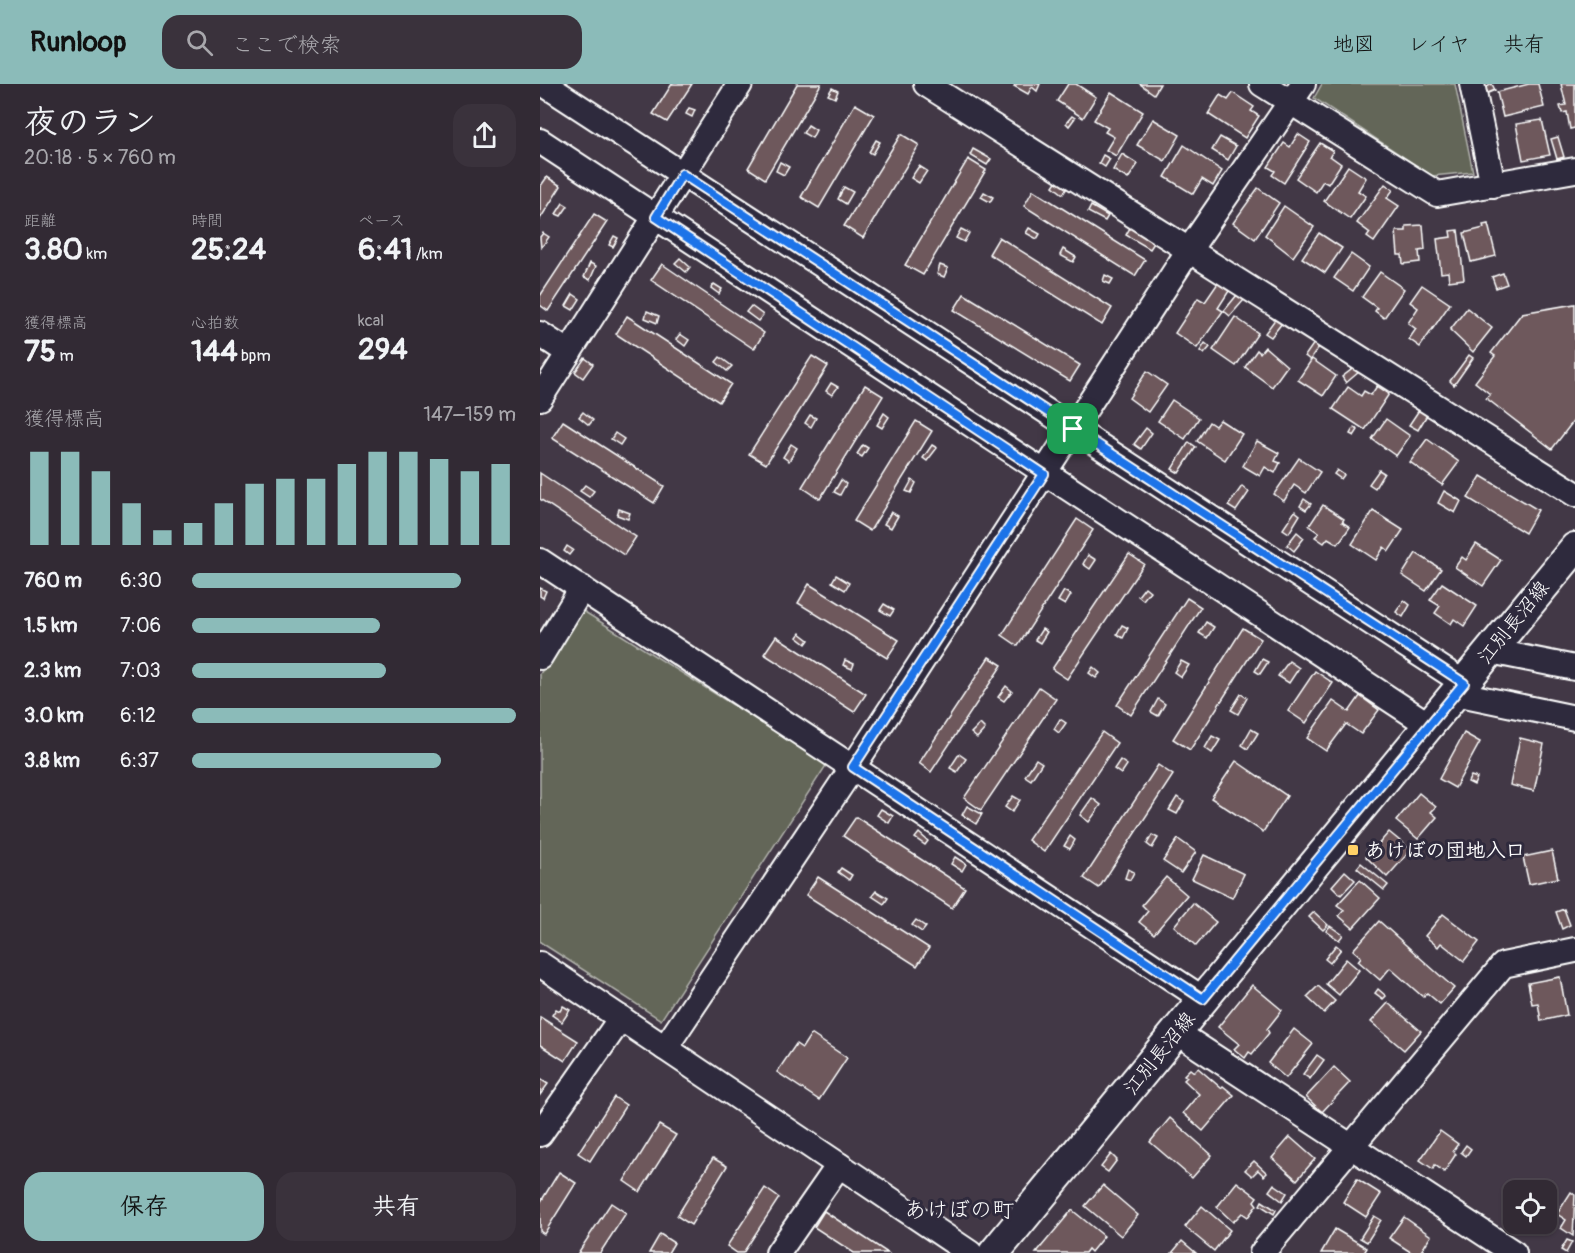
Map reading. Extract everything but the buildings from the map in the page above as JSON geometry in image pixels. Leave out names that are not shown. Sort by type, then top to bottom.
[{"type":"main road","name":"江別長沼線","points":[[994,1253],[1575,548]]},
{"type":"street","points":[[544,84],[1073,429],[1459,688],[1575,717]]},
{"type":"street","points":[[540,398],[740,84]]},
{"type":"street","points":[[926,84],[1575,494]]},
{"type":"street","points":[[1262,84],[1298,93],[1437,194],[1575,170]]},
{"type":"street","points":[[1472,84],[1492,184]]},
{"type":"street","points":[[665,1048],[853,767],[1189,250],[1298,93]]},
{"type":"street","points":[[540,141],[1429,725]]},
{"type":"street","points":[[540,334],[568,353]]},
{"type":"street","points":[[540,561],[1203,999]]},
{"type":"street","points":[[540,657],[582,588]]},
{"type":"street","points":[[1490,651],[1575,668]]},
{"type":"street","points":[[1262,1253],[1503,965],[1575,950]]},
{"type":"street","points":[[540,964],[970,1253]]},
{"type":"street","points":[[540,1134],[621,1018]]},
{"type":"street","points":[[1176,1032],[1514,1253]]},
{"type":"street","points":[[778,1253],[839,1165]]},
{"type":"green space","points":[[1322,84],[1455,84],[1473,172],[1432,176],[1314,98]]},
{"type":"green space","points":[[580,609],[827,764],[661,1020],[540,942],[540,674]]},
{"type":"place","name":"あけぼの団地入口","points":[[1353,850]]},
{"type":"district","name":"あけぼの町","points":[[959,1209]]},
{"type":"route","points":[[682,174],[1073,429],[1464,683],[1203,999],[853,767],[1044,474],[656,217],[682,174]]}]
